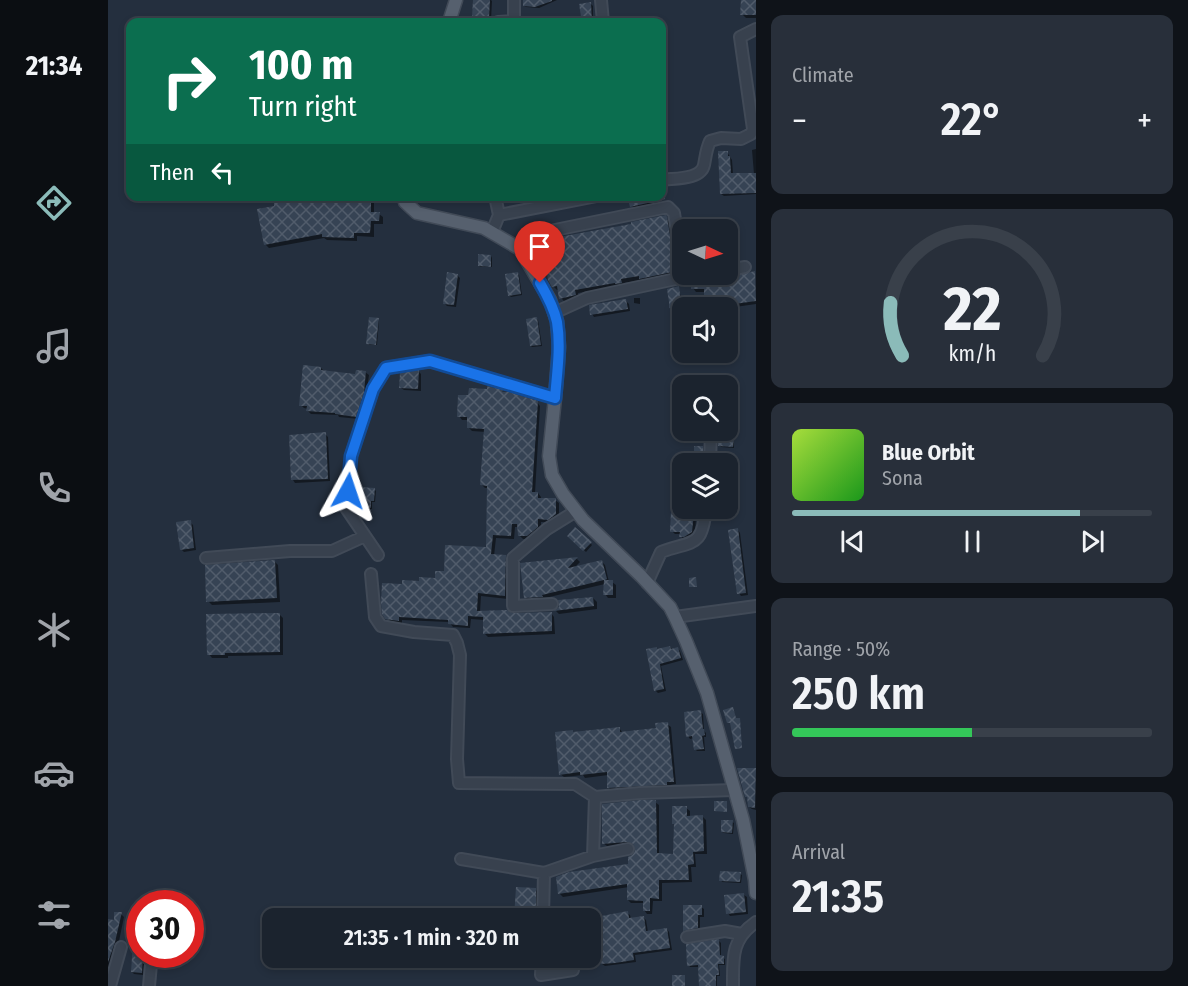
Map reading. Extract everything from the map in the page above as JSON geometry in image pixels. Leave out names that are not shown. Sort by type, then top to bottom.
[{"type":"main road","points":[[450,18],[456,0]]},
{"type":"main road","points":[[405,201],[417,213],[484,228],[520,249],[550,300],[557,321],[559,347],[549,456],[552,475],[576,511],[670,607],[675,617],[707,693],[743,820],[756,893]]},
{"type":"street","points":[[514,0],[514,18]]},
{"type":"street","points":[[601,0],[603,18]]},
{"type":"street","points":[[666,180],[690,177],[700,173],[704,168],[706,150],[710,141],[721,138],[741,139],[751,134],[753,129],[740,36],[756,29]]},
{"type":"street","points":[[492,232],[499,215],[496,201]]},
{"type":"street","points":[[499,215],[571,201]]},
{"type":"street","points":[[520,249],[545,232],[668,207],[674,213],[675,219]]},
{"type":"street","points":[[738,268],[745,267]]},
{"type":"street","points":[[554,313],[587,298],[672,279]]},
{"type":"street","points":[[378,555],[346,508],[351,456],[373,389],[386,368],[430,361],[555,398]]},
{"type":"street","points":[[552,604],[513,606],[513,558],[547,529],[576,511]]},
{"type":"street","points":[[647,583],[661,552],[695,542],[703,532],[705,519]]},
{"type":"street","points":[[206,558],[290,551],[332,551],[365,536]]},
{"type":"street","points":[[371,574],[375,617],[381,626],[414,632],[453,635],[458,643],[460,655],[457,759],[459,783],[575,784],[595,797],[734,790]]},
{"type":"street","points":[[675,617],[756,606]]},
{"type":"street","points":[[593,856],[595,797]]},
{"type":"street","points":[[461,859],[544,873],[593,856],[628,849]]},
{"type":"street","points":[[543,908],[544,873]]},
{"type":"street","points":[[733,986],[733,959],[736,946],[742,934],[756,922]]},
{"type":"street","points":[[687,937],[725,931],[742,934]]},
{"type":"street","points":[[110,986],[121,947]]},
{"type":"street","points":[[149,986],[151,968]]},
{"type":"street","points":[[541,968],[541,975],[573,970]]},
{"type":"building","points":[[473,0],[490,0],[489,18],[472,17]]},
{"type":"building","points":[[523,0],[552,1],[535,7],[523,6]]},
{"type":"building","points":[[741,0],[756,0],[756,15],[740,15]]},
{"type":"building","points":[[591,2],[592,18],[581,18],[579,4]]},
{"type":"building","points":[[718,151],[728,151],[731,173],[756,173],[756,193],[720,194]]},
{"type":"building","points":[[274,201],[371,201],[371,212],[380,212],[379,221],[371,221],[370,233],[354,233],[354,238],[322,237],[322,234],[264,245],[257,209],[274,206]]},
{"type":"building","points":[[628,201],[656,201],[630,207]]},
{"type":"building","points":[[666,215],[672,246],[672,272],[639,279],[639,276],[621,279],[622,283],[575,290],[576,295],[559,299],[557,286],[552,287],[548,280],[542,243],[548,239],[631,224],[631,222]]},
{"type":"building","points":[[478,254],[491,255],[491,267],[478,266]]},
{"type":"building","points":[[755,271],[756,301],[738,304],[738,297],[704,297],[704,289],[691,289],[691,285],[738,285],[738,275]]},
{"type":"building","points":[[447,272],[458,274],[454,305],[443,304]]},
{"type":"building","points":[[518,272],[521,294],[508,296],[505,274]]},
{"type":"building","points":[[679,286],[680,297],[672,297],[672,308],[669,308],[667,289]]},
{"type":"building","points":[[626,299],[628,309],[590,315],[589,305]]},
{"type":"building","points":[[369,317],[379,318],[376,345],[366,344]]},
{"type":"building","points":[[537,317],[541,345],[530,346],[526,319]]},
{"type":"building","points":[[303,365],[321,367],[321,370],[355,374],[356,370],[366,371],[364,393],[356,417],[306,411],[307,406],[299,406]]},
{"type":"building","points":[[419,370],[418,389],[399,388],[400,373]]},
{"type":"building","points":[[487,386],[538,401],[532,492],[538,492],[538,498],[556,498],[556,514],[548,520],[538,519],[538,527],[527,536],[518,536],[517,524],[512,524],[511,536],[493,535],[491,554],[506,555],[505,596],[478,593],[477,611],[552,612],[552,631],[483,634],[483,617],[468,616],[468,626],[448,624],[448,620],[399,617],[399,621],[385,619],[381,603],[382,583],[402,584],[402,580],[419,581],[419,577],[435,578],[435,571],[444,571],[445,545],[486,547],[487,486],[480,485],[484,429],[467,428],[467,417],[457,417],[458,395],[468,395],[469,388],[487,389]]},
{"type":"building","points":[[326,432],[328,479],[291,480],[289,435]]},
{"type":"building","points":[[718,441],[734,441],[733,447],[718,446]]},
{"type":"building","points":[[694,446],[703,446],[703,453],[694,453]]},
{"type":"building","points":[[359,487],[375,488],[371,508],[357,507]]},
{"type":"building","points":[[671,512],[672,519],[693,519],[692,532],[684,537],[679,537],[680,532],[670,532]]},
{"type":"building","points":[[191,520],[194,548],[180,550],[176,522]]},
{"type":"building","points":[[575,527],[592,542],[583,551],[567,536]]},
{"type":"building","points":[[738,528],[746,593],[737,594],[728,530]]},
{"type":"building","points":[[578,557],[568,568],[602,560],[607,579],[605,580],[613,580],[613,595],[603,595],[604,580],[542,595],[543,597],[524,598],[520,563]]},
{"type":"building","points":[[275,560],[277,598],[206,602],[205,565]]},
{"type":"building","points":[[696,577],[697,587],[689,587],[689,578]]},
{"type":"building","points":[[593,597],[594,606],[554,611],[559,607],[558,600]]},
{"type":"building","points":[[280,613],[280,652],[207,655],[206,614]]},
{"type":"building","points":[[670,646],[671,649],[678,647],[681,658],[660,664],[664,689],[654,691],[646,649]]},
{"type":"building","points":[[733,707],[736,718],[740,718],[742,748],[735,749],[730,723],[727,723],[723,710]]},
{"type":"building","points":[[701,710],[705,735],[702,736],[704,749],[694,750],[692,736],[686,737],[684,712]]},
{"type":"building","points":[[668,722],[674,782],[667,782],[667,785],[607,788],[607,772],[559,775],[555,732],[620,727],[620,732],[656,728],[655,723]]},
{"type":"building","points":[[737,768],[756,768],[755,808],[748,807]]},
{"type":"building","points":[[656,800],[657,853],[673,854],[672,806],[687,806],[687,816],[703,815],[704,851],[693,852],[694,864],[688,865],[689,880],[659,880],[659,899],[650,898],[650,911],[643,911],[643,901],[627,900],[627,884],[558,894],[556,877],[569,872],[628,864],[628,857],[635,851],[633,844],[627,842],[602,844],[602,804]]},
{"type":"building","points":[[714,801],[727,801],[727,812],[714,811]]},
{"type":"building","points":[[721,820],[733,820],[732,833],[721,832]]},
{"type":"building","points":[[720,871],[741,872],[740,882],[719,881]]},
{"type":"building","points":[[516,887],[536,888],[536,908],[515,908]]},
{"type":"building","points":[[744,893],[746,912],[726,914],[724,895]]},
{"type":"building","points":[[683,905],[702,905],[702,915],[698,915],[698,928],[683,931]]},
{"type":"building","points":[[628,911],[629,918],[644,916],[646,931],[667,928],[670,948],[633,953],[634,960],[601,964],[601,916]]},
{"type":"building","points":[[114,912],[122,912],[108,962],[108,919],[114,920]]},
{"type":"building","points":[[719,939],[720,955],[724,956],[724,964],[718,964],[719,975],[716,975],[716,986],[699,986],[698,965],[687,966],[686,944]]},
{"type":"building","points":[[131,968],[142,968],[142,973],[131,972]]},
{"type":"building","points":[[672,975],[685,975],[685,986],[672,986]]},
{"type":"route","points":[[348,491],[351,456],[373,389],[386,368],[430,361],[555,398],[559,347],[557,321],[550,300],[540,283]]}]
